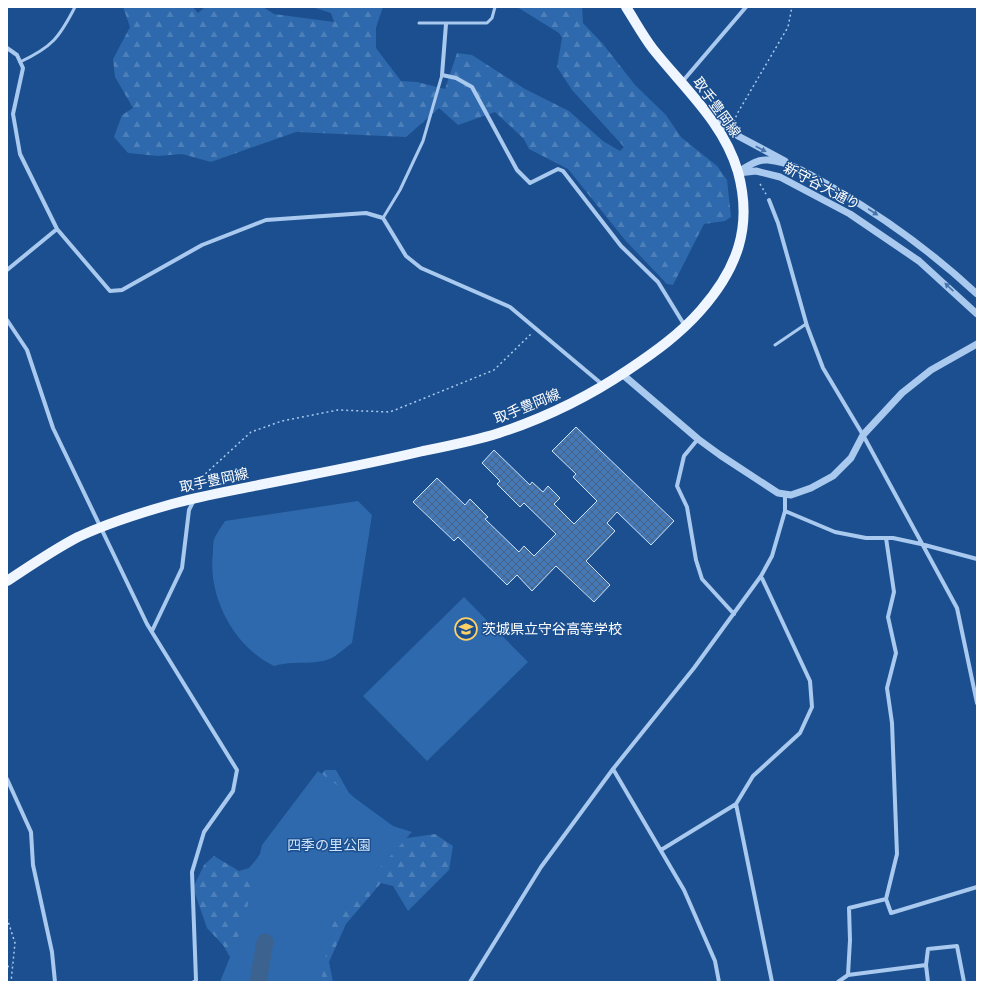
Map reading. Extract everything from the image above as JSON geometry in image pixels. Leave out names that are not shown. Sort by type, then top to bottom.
[{"type":"main road","name":"取手豊岡線","points":[[7,581],[60,547],[100,528],[141,513],[194,498],[472,440],[499,433],[552,413],[604,386],[655,352],[686,326],[724,281],[741,242],[743,214],[738,173],[728,146],[697,100],[653,48],[626,7]]},
{"type":"street","points":[[682,82],[746,7]]},
{"type":"street","points":[[446,24],[442,75],[456,78],[472,87],[517,170],[530,184],[558,169],[564,171],[621,246],[658,282],[686,326]]},
{"type":"street","points":[[7,48],[17,55],[23,68],[14,114],[20,154],[57,229],[110,291],[122,290],[202,245],[266,220],[366,213],[383,218],[406,256],[421,268],[510,307],[604,386]]},
{"type":"street","points":[[697,100],[730,131],[802,170]]},
{"type":"street","name":"新守谷大通り","points":[[738,173],[753,163],[766,160],[782,163],[802,170],[903,231],[977,294]]},
{"type":"street","name":"新守谷大通り","points":[[738,173],[756,171],[780,177],[850,214],[919,261],[977,314]]},
{"type":"street","points":[[769,200],[778,223],[806,324],[823,368],[863,435],[957,608],[977,703]]},
{"type":"street","points":[[7,270],[57,229]]},
{"type":"street","points":[[7,320],[27,350],[53,428],[100,528],[152,631],[237,770],[233,791],[204,832],[192,872],[196,980],[194,982]]},
{"type":"street","points":[[622,374],[698,439],[778,493],[785,495],[799,493],[834,476],[851,458],[863,435],[902,393],[931,370],[977,344]]},
{"type":"street","points":[[698,439],[684,456],[677,486],[687,506],[696,560],[702,579],[734,614]]},
{"type":"street","points":[[470,982],[527,887],[613,769],[694,668],[761,576],[772,556],[785,511],[785,495]]},
{"type":"street","points":[[152,631],[182,568],[189,510],[194,498]]},
{"type":"street","points":[[785,511],[835,532],[866,538],[886,538],[921,544],[977,559]]},
{"type":"street","points":[[886,538],[894,592],[888,617],[896,653],[887,688],[892,723],[897,854],[886,899],[891,913],[977,887]]},
{"type":"street","points":[[661,850],[736,804],[753,776],[800,734],[812,707],[810,681],[761,576]]},
{"type":"street","points":[[613,769],[688,897],[715,960],[719,982]]},
{"type":"street","points":[[7,780],[31,832],[33,865],[52,952],[55,982]]},
{"type":"street","points":[[736,804],[772,982]]},
{"type":"street","points":[[848,976],[850,940],[849,908],[886,899]]},
{"type":"street","points":[[928,982],[926,965],[928,949],[957,946],[964,982]]},
{"type":"street","points":[[838,982],[848,976],[926,965]]},
{"type":"lane","points":[[20,62],[38,54],[54,42],[75,7]]},
{"type":"lane","points":[[419,23],[487,23],[492,18],[495,7]]},
{"type":"lane","points":[[383,218],[400,190],[423,141],[442,75]]},
{"type":"lane","points":[[775,345],[806,324]]},
{"type":"path","points":[[730,131],[737,114],[788,27],[792,7]]},
{"type":"path","points":[[760,184],[769,200]]},
{"type":"path","points":[[194,498],[203,476],[251,432],[282,421],[338,410],[390,412],[494,370],[537,329]]},
{"type":"path","points":[[7,918],[15,943],[11,982]]},
{"type":"path","points":[[7,967],[12,965]]},
{"type":"green space","points":[[123,7],[193,7],[198,13],[205,7],[263,7],[274,14],[334,22],[331,13],[312,7],[383,7],[376,27],[376,48],[401,81],[417,82],[445,89],[457,53],[472,55],[525,89],[569,111],[603,141],[620,151],[624,147],[572,90],[557,67],[562,38],[559,33],[517,7],[582,7],[583,23],[603,44],[635,85],[666,115],[681,137],[717,166],[727,180],[731,217],[725,221],[704,224],[673,285],[667,284],[625,240],[568,169],[529,149],[524,139],[495,112],[458,125],[439,108],[406,137],[296,132],[211,162],[182,154],[158,156],[128,153],[114,137],[122,115],[133,108],[115,77],[113,59],[130,27]]},
{"type":"green space","points":[[358,501],[372,515],[352,643],[332,658],[318,662],[289,663],[274,666],[247,646],[226,618],[214,586],[212,569],[213,544],[215,537],[225,521]]},
{"type":"green space","points":[[464,597],[528,662],[427,761],[363,696]]},
{"type":"green space","name":"四季の里公園","points":[[325,770],[336,770],[349,793],[400,839],[435,834],[453,846],[449,870],[408,911],[393,886],[381,883],[346,924],[329,962],[333,982],[280,982],[234,964],[223,945],[207,928],[193,888],[204,865],[214,856],[239,871],[249,868],[280,831],[304,795]]},
{"type":"green space","name":"四季の里公園","points":[[318,771],[393,826],[412,832],[332,921],[321,982],[220,982],[244,922],[262,845]]},
{"type":"building","points":[[576,427],[674,521],[651,545],[617,512],[607,523],[615,531],[586,561],[610,585],[594,602],[556,566],[532,591],[517,575],[507,585],[458,537],[454,541],[413,502],[437,478],[465,505],[470,499],[488,517],[485,519],[519,552],[524,546],[534,556],[556,534],[524,503],[520,507],[497,484],[500,481],[482,463],[494,450],[530,485],[532,482],[543,492],[548,486],[560,498],[554,504],[574,524],[597,501],[573,477],[576,474],[552,451]]},
{"type":"waterway","points":[[258,982],[265,942]]},
{"type":"place","name":"茨城県立守谷高等学校","points":[[466,629]]}]
